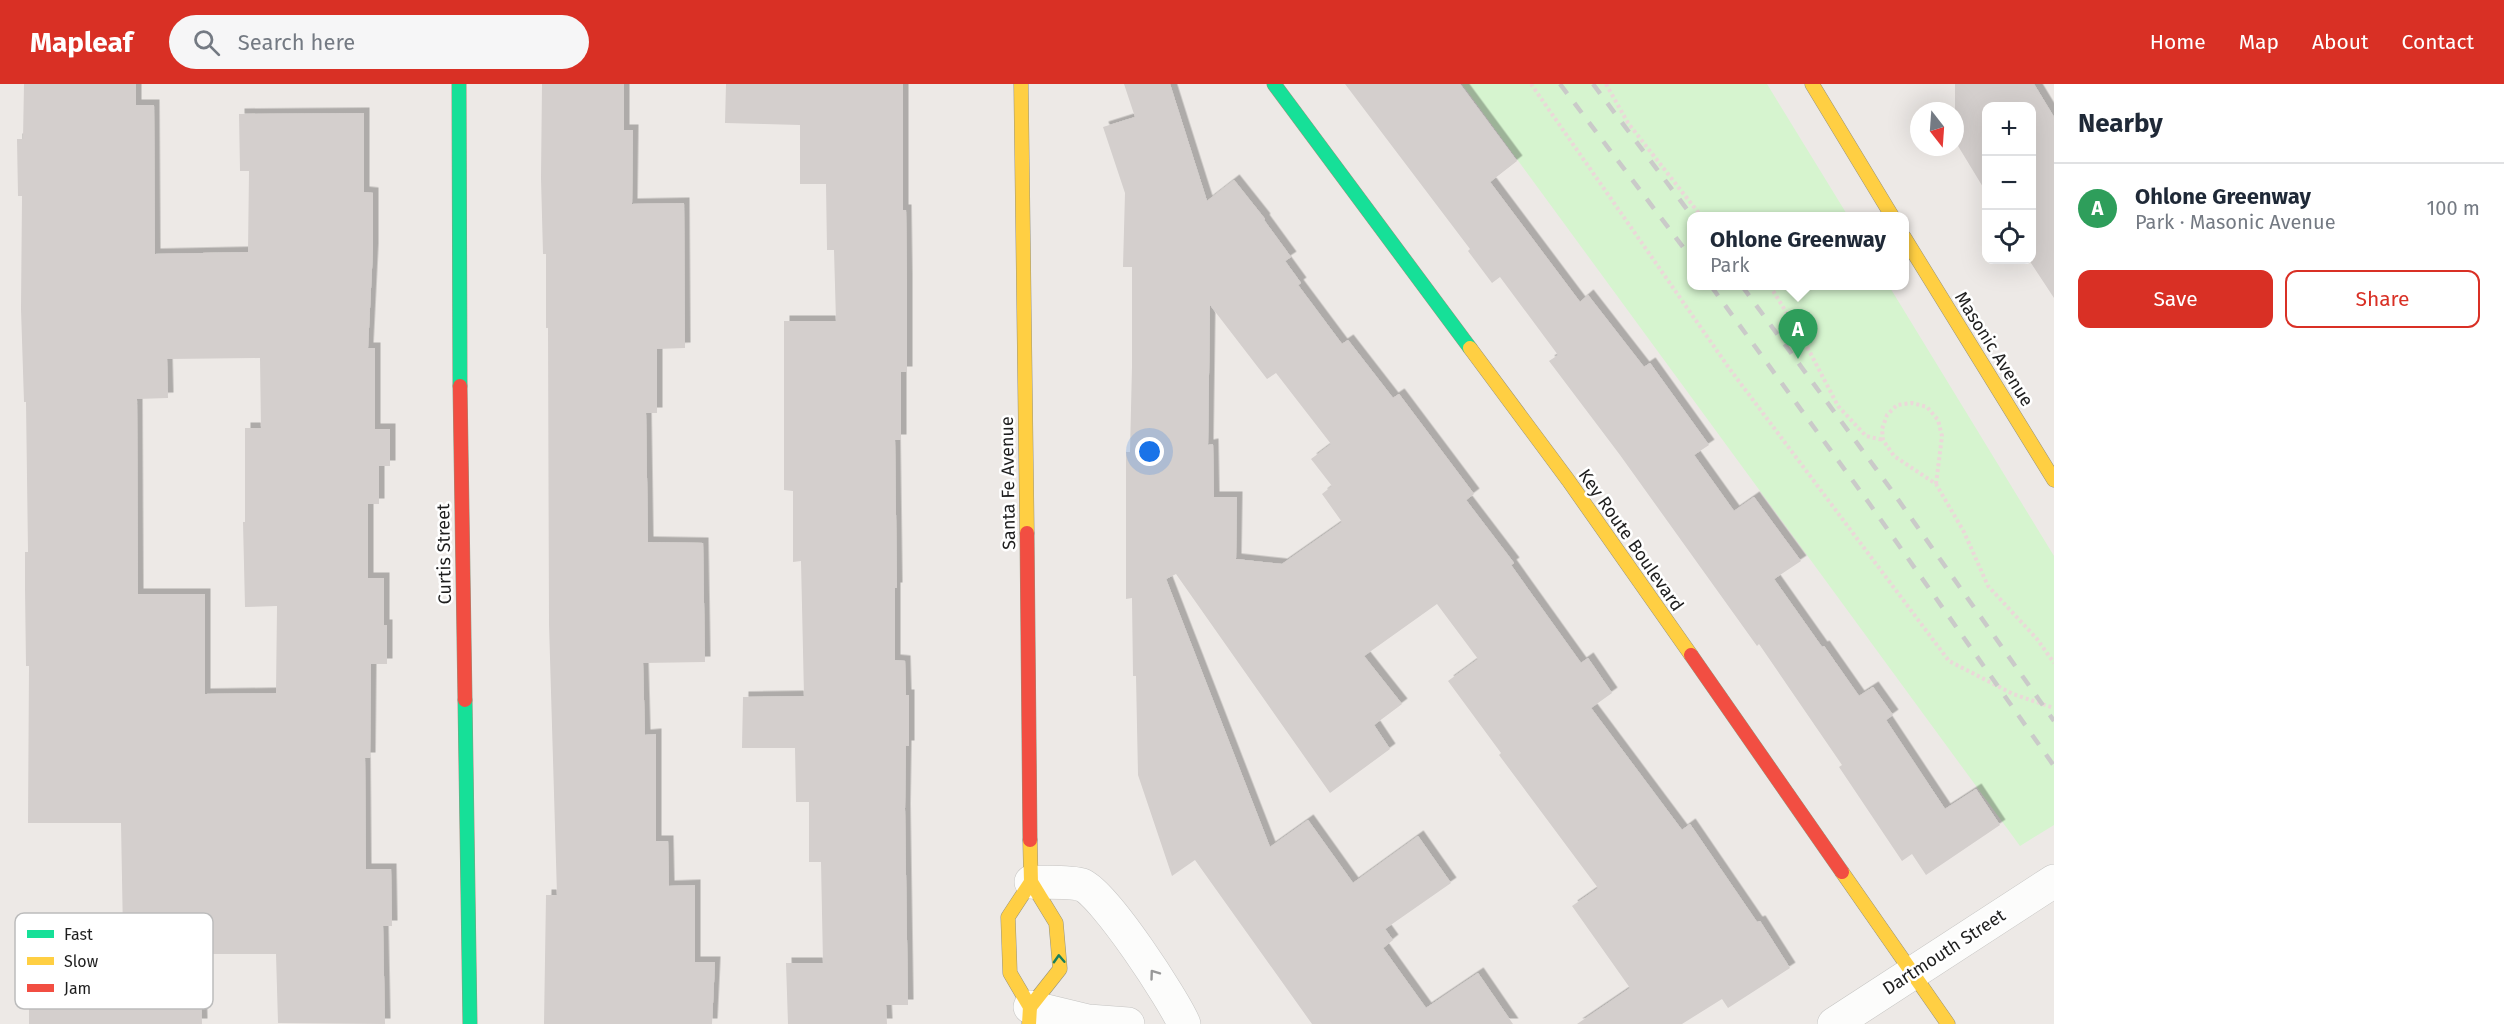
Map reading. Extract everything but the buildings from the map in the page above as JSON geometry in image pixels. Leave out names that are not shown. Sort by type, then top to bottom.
[{"type":"street","name":"Curtis Street","points":[[459,84],[460,385],[470,1024]]},
{"type":"street","name":"Santa Fe Avenue","points":[[1021,84],[1031,882]]},
{"type":"street","name":"Key Route Boulevard","points":[[1274,84],[1568,480],[1948,1024]]},
{"type":"street","points":[[1812,84],[1890,212]]},
{"type":"street","name":"Masonic Avenue","points":[[1909,244],[2054,480]]},
{"type":"street","name":"Dartmouth Street","points":[[1834,1024],[2054,880]]},
{"type":"street","points":[[1030,1016],[1010,973],[1008,917],[1031,882]]},
{"type":"street","points":[[1030,1016],[1060,969],[1056,923],[1031,882]]},
{"type":"street","points":[[1031,882],[1082,885],[1097,896],[1161,983],[1184,1024]]},
{"type":"street","points":[[1030,1016],[1128,1024]]},
{"type":"path","points":[[1531,84],[1729,368],[1949,661],[2013,694],[2054,708]]},
{"type":"path","points":[[1606,84],[1628,123],[1698,212]]},
{"type":"path","points":[[1773,290],[1803,339],[1838,406],[1866,436],[1883,440]]},
{"type":"path","points":[[1936,484],[1942,436],[1938,420],[1927,407],[1912,403],[1897,405],[1887,416],[1882,429],[1883,440],[1894,456],[1936,484],[1964,532],[1988,586],[2037,639],[2054,663]]},
{"type":"green space","points":[[1462,84],[1767,84],[1846,212],[1687,212],[1687,290],[1891,290],[2054,556],[2054,825],[2020,846]]},
{"type":"railway","points":[[1560,84],[1687,252]]},
{"type":"railway","points":[[1593,84],[1689,212]]},
{"type":"railway","points":[[1714,290],[1869,503],[2054,766]]},
{"type":"railway","points":[[1745,290],[1890,488],[2054,721]]},
{"type":"traffic: fast","points":[[459,84],[460,386]]},
{"type":"traffic: fast","points":[[1274,84],[1470,348]]},
{"type":"traffic: fast","points":[[465,700],[470,1024]]},
{"type":"traffic: slow","points":[[1021,84],[1027,533]]},
{"type":"traffic: slow","points":[[1812,84],[1890,212]]},
{"type":"traffic: slow","points":[[1909,245],[2054,480]]},
{"type":"traffic: slow","points":[[1470,348],[1568,480],[1691,655]]},
{"type":"traffic: slow","points":[[1030,840],[1031,882],[1056,923],[1060,969],[1030,1007]]},
{"type":"traffic: slow","points":[[1842,872],[1948,1024]]},
{"type":"traffic: slow","points":[[1029,1024],[1030,1007],[1010,973],[1008,917],[1031,882]]},
{"type":"traffic: jam","points":[[460,386],[465,700]]},
{"type":"traffic: jam","points":[[1027,533],[1030,840]]},
{"type":"traffic: jam","points":[[1691,655],[1842,872]]},
{"type":"place","name":"Ohlone Greenway","points":[[1798,359]]}]
